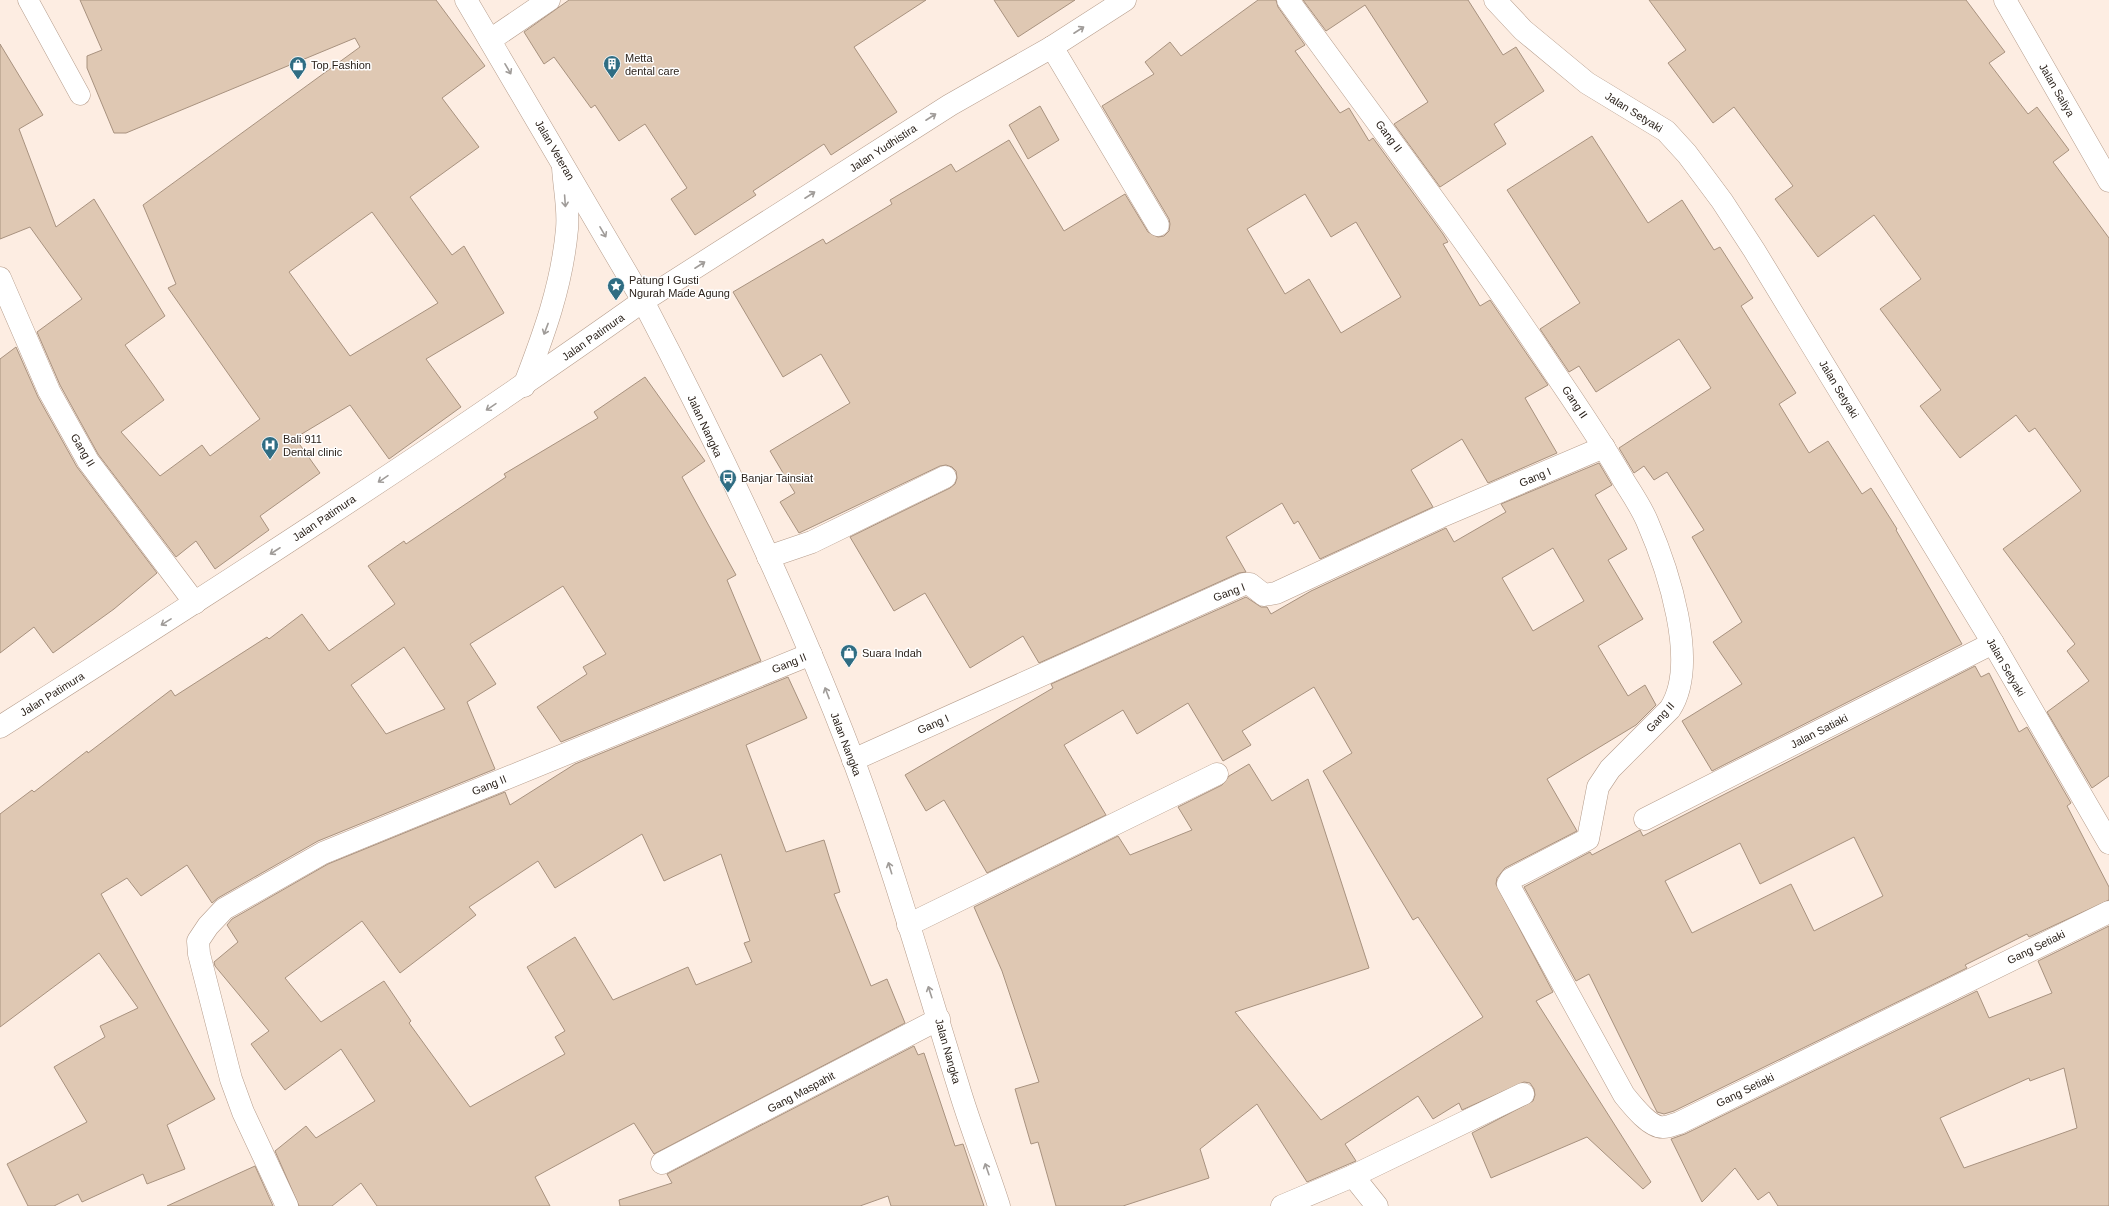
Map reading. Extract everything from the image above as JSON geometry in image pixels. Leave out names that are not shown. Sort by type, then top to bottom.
[{"type":"street","name":"Jalan Veteran","points":[[466,0],[644,301]]},
{"type":"street","points":[[490,40],[549,0]]},
{"type":"street","name":"Jalan Yudhistira","points":[[644,301],[950,105],[1052,47],[1125,0]]},
{"type":"street","name":"Gang II","points":[[1288,0],[1503,294],[1604,447],[1647,519],[1673,590],[1681,643],[1682,668],[1677,698],[1670,708],[1610,769],[1598,787],[1588,839]]},
{"type":"street","name":"Jalan Setyaki","points":[[1495,0],[1523,30],[1587,83],[1666,131],[1687,154],[1722,201],[1754,250],[1993,643],[2109,843]]},
{"type":"street","name":"Jalan Saliya","points":[[2005,0],[2107,170]]},
{"type":"street","points":[[1052,47],[1158,225]]},
{"type":"street","points":[[524,386],[549,319],[560,270],[567,228],[563,162]]},
{"type":"street","name":"Gang II","points":[[0,278],[48,391],[88,461],[195,603]]},
{"type":"street","name":"Jalan Patimura","points":[[0,727],[195,603],[524,386],[644,301]]},
{"type":"street","name":"Jalan Nangka","points":[[644,301],[673,357],[768,557],[811,654],[853,760],[884,847],[939,1019],[958,1087],[999,1206]]},
{"type":"street","name":"Gang I","points":[[853,760],[1244,584],[1250,584],[1264,595],[1276,593],[1433,521],[1604,447]]},
{"type":"street","points":[[768,557],[812,542],[945,477]]},
{"type":"street","name":"Jalan Satiaki","points":[[1645,819],[1993,643]]},
{"type":"street","name":"Gang II","points":[[287,1206],[231,1080],[199,954],[198,941],[208,926],[224,908],[323,852],[811,654]]},
{"type":"street","points":[[908,925],[1217,774]]},
{"type":"street","name":"Gang Setiaki","points":[[1588,839],[1511,879],[1508,888],[1624,1095],[1643,1116],[1653,1124],[1660,1127],[1680,1122],[2109,912]]},
{"type":"street","name":"Gang Maspahit","points":[[662,1163],[939,1019]]},
{"type":"street","points":[[1282,1206],[1353,1176],[1523,1094]]},
{"type":"street","points":[[1353,1176],[1377,1206]]},
{"type":"lane","points":[[28,0],[80,95]]},
{"type":"building","points":[[80,0],[436,0],[485,66],[442,98],[479,147],[410,197],[452,255],[464,246],[504,313],[426,359],[461,407],[389,459],[350,405],[295,438],[320,473],[260,516],[269,530],[215,569],[196,541],[176,557],[98,454],[60,385],[37,332],[82,299],[30,227],[0,239],[0,44],[43,115],[19,129],[56,227],[94,199],[165,316],[125,345],[164,400],[121,432],[160,476],[202,445],[210,456],[260,419],[168,288],[176,284],[143,205],[360,47],[355,38],[126,133],[114,133],[87,68],[87,56],[102,50]],"holes":[[[372,212],[438,303],[350,356],[289,272]]]},
{"type":"building","points":[[569,0],[926,0],[854,47],[897,112],[831,155],[824,144],[753,191],[756,195],[695,235],[671,199],[687,188],[645,124],[619,141],[595,105],[591,108],[554,57],[544,64],[524,32]]},
{"type":"building","points":[[994,0],[1075,0],[1018,37]]},
{"type":"building","points":[[1258,0],[1276,0],[1278,7],[1305,45],[1295,51],[1340,113],[1349,108],[1369,141],[1373,138],[1443,234],[1448,242],[1443,244],[1480,306],[1490,300],[1548,385],[1525,398],[1557,453],[1488,483],[1462,439],[1411,470],[1433,507],[1320,559],[1298,521],[1294,524],[1282,503],[1226,537],[1246,572],[1239,573],[1039,663],[1023,636],[970,668],[925,593],[894,611],[850,537],[950,488],[955,484],[957,478],[956,471],[952,467],[946,465],[940,466],[799,533],[780,502],[795,493],[770,451],[850,403],[821,354],[783,377],[733,292],[823,239],[826,244],[892,204],[890,200],[951,164],[956,172],[1009,140],[1064,231],[1125,194],[1148,232],[1158,237],[1164,236],[1169,231],[1169,219],[1102,106],[1154,74],[1145,62],[1170,42],[1181,56]],"holes":[[[1305,194],[1331,237],[1356,222],[1401,297],[1341,333],[1309,279],[1285,294],[1247,229]]]},
{"type":"building","points":[[1303,0],[1468,0],[1503,55],[1516,47],[1544,91],[1494,124],[1506,144],[1440,187],[1394,124],[1428,102],[1365,5],[1326,31]]},
{"type":"building","points":[[1649,0],[1966,0],[2005,52],[1989,63],[2028,114],[2037,107],[2069,150],[2053,162],[2109,238],[2109,776],[2092,788],[2047,712],[2089,681],[2067,651],[2075,644],[2003,549],[2081,491],[2035,428],[2029,432],[2016,415],[1960,458],[1920,406],[1941,390],[1880,309],[1921,279],[1874,215],[1818,257],[1775,199],[1793,186],[1734,107],[1713,123],[1668,63],[1686,50]]},
{"type":"building","points":[[1040,106],[1059,140],[1028,159],[1009,125]]},
{"type":"building","points":[[1592,136],[1648,223],[1682,200],[1714,250],[1720,247],[1753,298],[1741,306],[1796,393],[1779,404],[1809,453],[1828,441],[1862,494],[1871,488],[1897,529],[1896,530],[1962,644],[1712,771],[1682,721],[1742,684],[1713,642],[1742,622],[1692,537],[1704,530],[1667,472],[1654,480],[1644,466],[1634,473],[1619,448],[1711,388],[1679,339],[1596,392],[1579,366],[1569,372],[1540,329],[1580,303],[1507,190]]},
{"type":"building","points":[[16,347],[38,397],[77,467],[157,573],[114,609],[53,653],[34,627],[0,653],[0,359]]},
{"type":"building","points":[[645,377],[705,461],[682,477],[736,575],[727,580],[761,661],[561,742],[537,707],[587,674],[583,667],[606,654],[563,586],[470,644],[496,684],[467,702],[495,769],[318,841],[218,898],[212,903],[187,865],[141,896],[127,878],[101,894],[215,1099],[167,1125],[185,1169],[147,1184],[143,1174],[82,1202],[78,1194],[54,1206],[28,1206],[7,1164],[87,1122],[54,1067],[105,1037],[100,1026],[138,1008],[99,953],[0,1027],[0,814],[32,790],[34,792],[87,751],[88,753],[171,690],[175,696],[267,637],[269,639],[302,614],[329,651],[395,604],[368,566],[404,541],[406,544],[506,477],[504,474],[598,418],[594,412]],"holes":[[[404,647],[445,709],[386,734],[351,685]]]},
{"type":"building","points":[[1599,463],[1612,485],[1595,495],[1627,549],[1608,560],[1643,619],[1598,646],[1628,696],[1645,685],[1656,705],[1636,725],[1547,779],[1577,831],[1505,868],[1497,878],[1496,884],[1553,992],[1536,1001],[1651,1182],[1643,1189],[1587,1137],[1491,1178],[1472,1133],[1533,1101],[1535,1095],[1534,1089],[1530,1083],[1524,1082],[1462,1110],[1459,1103],[1433,1119],[1418,1096],[1345,1144],[1356,1161],[1307,1182],[1257,1104],[1200,1149],[1209,1178],[1123,1206],[1056,1206],[1038,1142],[1031,1144],[1015,1089],[1039,1082],[1002,971],[974,907],[1118,836],[1130,855],[1192,830],[1178,807],[1222,785],[1229,776],[1249,764],[1272,801],[1308,779],[1369,968],[1235,1012],[1321,1120],[1483,1017],[1418,917],[1413,920],[1323,771],[1352,753],[1314,687],[1242,731],[1251,745],[1223,761],[1188,703],[1137,734],[1123,710],[1064,745],[1106,815],[987,873],[944,800],[926,811],[905,775],[1053,688],[1051,684],[1246,597],[1261,607],[1267,607],[1271,614],[1311,591],[1446,528],[1454,542],[1506,512],[1501,504]],"holes":[[[1553,548],[1584,601],[1533,631],[1502,578]]]},
{"type":"building","points":[[1975,666],[1981,677],[1989,673],[2019,732],[2027,727],[2071,803],[2067,806],[2109,887],[2109,900],[2029,937],[2027,934],[1965,965],[1967,968],[1674,1111],[1664,1114],[1657,1112],[1589,974],[1576,981],[1524,887],[1590,852],[1592,855],[1640,830],[1643,836]],"holes":[[[1854,837],[1883,896],[1814,931],[1791,884],[1692,933],[1665,881],[1740,843],[1760,884]]]},
{"type":"building","points":[[788,677],[807,718],[746,745],[786,852],[824,840],[840,892],[834,894],[871,986],[887,979],[905,1023],[654,1154],[634,1123],[535,1177],[550,1206],[377,1206],[361,1183],[332,1206],[299,1206],[275,1151],[306,1126],[316,1138],[375,1101],[341,1049],[285,1090],[251,1044],[269,1031],[215,966],[214,962],[238,942],[227,925],[232,919],[328,864],[505,792],[510,805],[575,764]],"holes":[[[642,834],[664,881],[721,854],[750,941],[744,943],[752,962],[696,985],[688,967],[613,1000],[575,937],[527,967],[565,1031],[555,1037],[565,1054],[470,1107],[409,1023],[411,1021],[384,981],[321,1022],[285,978],[362,921],[400,973],[476,915],[469,907],[538,861],[555,888]]]},
{"type":"building","points":[[2109,926],[2109,1206],[1778,1206],[1769,1192],[1758,1200],[1735,1168],[1702,1202],[1671,1139],[1685,1134],[1977,991],[1989,1018],[2052,993],[2038,961]],"holes":[[[2064,1068],[2077,1128],[1964,1168],[1940,1118],[2029,1078],[2030,1081]]]},
{"type":"building","points":[[914,1046],[918,1055],[924,1053],[955,1146],[963,1144],[984,1206],[891,1206],[888,1196],[860,1206],[620,1206],[619,1200],[672,1183],[667,1174]]},
{"type":"building","points":[[255,1166],[273,1206],[167,1206]]},
{"type":"place","name":"Metta dental care","points":[[612,79]]},
{"type":"place","name":"Top Fashion","points":[[298,80]]},
{"type":"place","name":"Patung I Gusti Ngurah Made Agung","points":[[616,301]]},
{"type":"place","name":"Bali 911 Dental clinic","points":[[270,460]]},
{"type":"place","name":"Banjar Tainsiat","points":[[728,493]]},
{"type":"place","name":"Suara Indah","points":[[849,668]]}]
